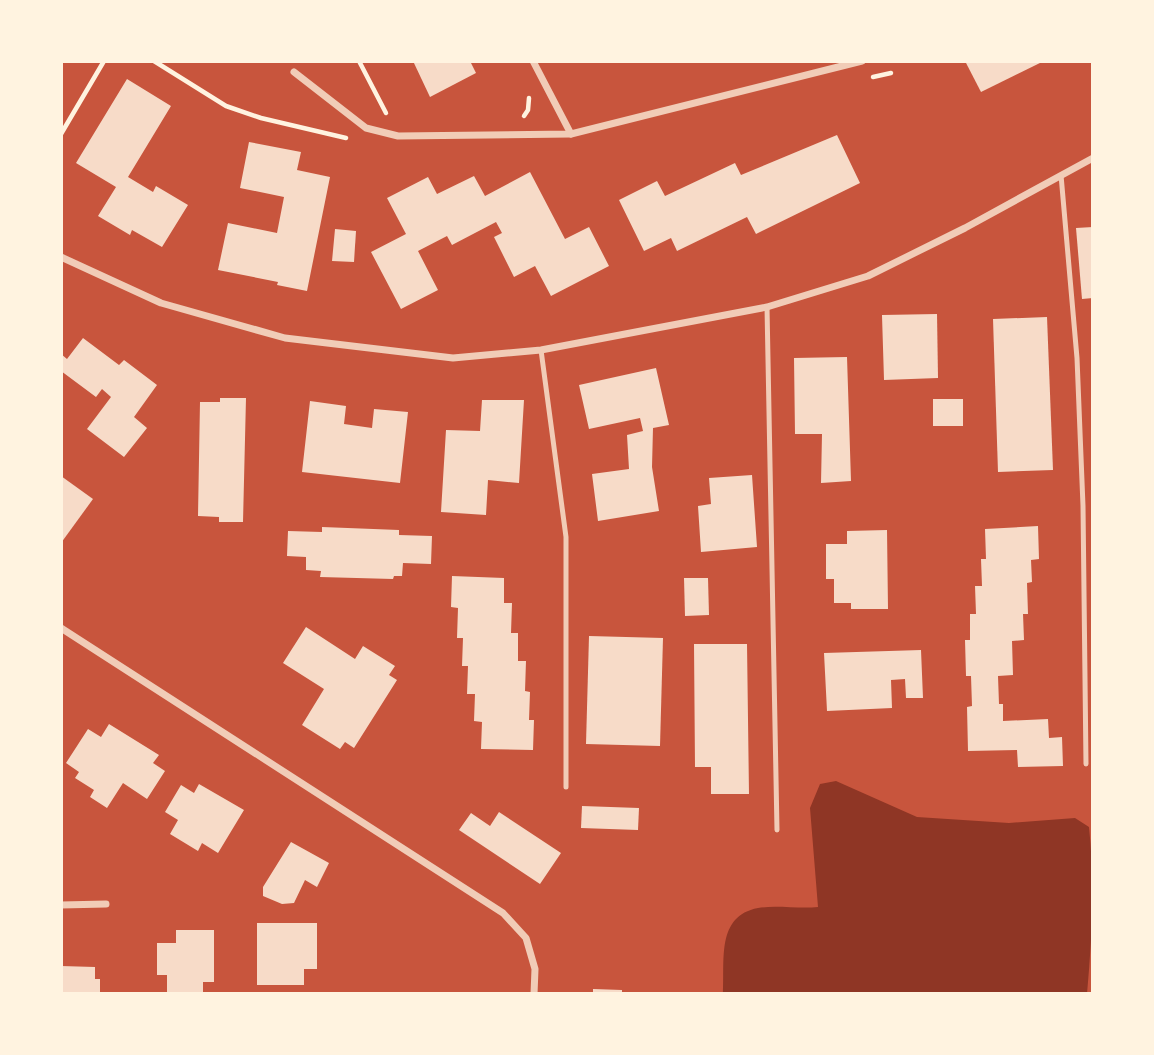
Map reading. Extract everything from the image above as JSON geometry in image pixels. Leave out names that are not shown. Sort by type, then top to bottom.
[{"type":"street","points":[[533,61],[571,134]]},
{"type":"street","points":[[294,72],[366,128],[398,136],[571,134],[862,61]]},
{"type":"street","points":[[61,257],[161,303],[285,338],[453,358],[541,350],[767,307],[868,276],[965,228],[1093,158]]},
{"type":"street","points":[[61,628],[503,913],[526,938],[535,969],[534,994]]},
{"type":"street","points":[[61,905],[106,904]]},
{"type":"lane","points":[[1061,175],[1077,358],[1083,506],[1086,764]]},
{"type":"lane","points":[[767,307],[777,830]]},
{"type":"lane","points":[[541,350],[566,537],[566,787]]},
{"type":"path","points":[[61,134],[104,61]]},
{"type":"path","points":[[359,61],[390,121]]},
{"type":"path","points":[[522,119],[530,101],[525,91]]},
{"type":"shaded area","points":[[836,781],[917,817],[1009,823],[1075,818],[1089,827],[1092,910],[1087,994],[723,994],[726,941],[735,920],[758,908],[818,907],[810,808],[820,784]]},
{"type":"building","points":[[413,61],[470,61],[476,73],[430,97]]},
{"type":"building","points":[[965,61],[1044,61],[981,92]]},
{"type":"building","points":[[127,79],[171,106],[128,177],[153,192],[156,186],[188,205],[162,247],[132,230],[130,235],[98,216],[116,187],[76,163]]},
{"type":"building","points":[[837,135],[860,183],[756,234],[747,217],[677,251],[671,238],[644,251],[619,200],[657,181],[665,196],[735,163],[741,175]]},
{"type":"building","points":[[249,142],[301,152],[297,170],[330,177],[307,291],[218,270],[228,223],[277,233],[284,197],[240,188]]},
{"type":"building","points":[[530,172],[565,239],[589,227],[609,266],[551,296],[535,266],[514,277],[494,237],[502,233],[496,222],[452,245],[447,236],[418,251],[438,290],[401,309],[371,252],[406,234],[387,198],[428,177],[437,194],[474,176],[485,196]]},
{"type":"building","points":[[1093,227],[1093,298],[1082,299],[1076,228]]},
{"type":"building","points":[[335,229],[356,231],[354,262],[332,261]]},
{"type":"building","points":[[937,314],[938,378],[884,380],[882,315]]},
{"type":"building","points":[[1047,317],[1053,470],[998,472],[993,319]]},
{"type":"building","points":[[83,338],[119,365],[124,360],[157,385],[134,417],[147,428],[124,457],[87,429],[111,397],[102,389],[96,397],[61,371],[61,354],[67,359]]},
{"type":"building","points":[[847,357],[851,481],[821,483],[822,434],[795,434],[794,358]]},
{"type":"building","points":[[656,368],[669,425],[653,428],[652,467],[659,511],[598,521],[592,474],[629,469],[627,435],[643,431],[640,418],[589,429],[579,385]]},
{"type":"building","points":[[220,398],[246,398],[243,522],[219,522],[219,517],[198,516],[200,402],[220,402]]},
{"type":"building","points":[[933,399],[963,399],[963,426],[933,426]]},
{"type":"building","points":[[482,400],[524,400],[519,483],[488,480],[486,515],[441,512],[446,430],[480,431]]},
{"type":"building","points":[[310,401],[346,406],[344,424],[372,428],[374,409],[408,412],[400,483],[302,472]]},
{"type":"building","points":[[752,475],[757,547],[701,552],[698,506],[711,504],[709,478]]},
{"type":"building","points":[[61,476],[93,499],[61,543]]},
{"type":"building","points":[[1038,526],[1039,559],[1031,560],[1032,582],[1027,583],[1028,614],[1023,614],[1024,640],[1012,641],[1013,675],[998,676],[999,704],[1003,704],[1003,721],[1048,719],[1049,738],[1062,737],[1063,766],[1018,767],[1017,750],[968,751],[967,707],[972,706],[971,676],[966,676],[965,640],[970,640],[970,614],[976,614],[975,586],[982,586],[981,559],[986,559],[985,529]]},
{"type":"building","points":[[322,527],[399,530],[399,535],[432,536],[431,564],[403,563],[402,576],[394,576],[393,579],[320,577],[321,571],[306,570],[306,557],[287,556],[288,531],[322,532]]},
{"type":"building","points":[[887,530],[888,609],[851,609],[851,603],[834,603],[834,579],[826,579],[826,544],[847,544],[847,531]]},
{"type":"building","points":[[452,576],[504,578],[504,603],[512,603],[511,633],[518,633],[518,661],[526,661],[525,691],[530,692],[529,720],[534,720],[533,750],[481,749],[482,722],[474,721],[475,694],[467,694],[468,666],[462,666],[463,638],[457,638],[458,608],[451,607]]},
{"type":"building","points":[[684,578],[708,578],[709,615],[685,616]]},
{"type":"building","points":[[306,627],[355,659],[363,646],[395,666],[389,675],[397,680],[354,748],[345,742],[340,749],[302,725],[324,689],[283,663]]},
{"type":"building","points":[[589,636],[663,638],[660,746],[586,744]]},
{"type":"building","points":[[694,644],[747,644],[749,794],[711,794],[711,767],[695,767]]},
{"type":"building","points":[[921,650],[923,698],[906,698],[905,679],[891,680],[892,708],[827,711],[824,653]]},
{"type":"building","points":[[109,724],[159,755],[153,763],[165,771],[147,799],[123,783],[107,808],[90,797],[94,790],[75,778],[79,772],[66,763],[88,729],[101,737]]},
{"type":"building","points":[[199,784],[244,810],[218,853],[202,843],[198,851],[170,834],[178,820],[165,812],[181,785],[194,793]]},
{"type":"building","points":[[582,806],[639,808],[638,830],[581,828]]},
{"type":"building","points":[[499,812],[561,853],[540,884],[459,830],[471,813],[490,826]]},
{"type":"building","points":[[291,842],[329,863],[317,887],[305,880],[294,903],[282,904],[263,896],[263,887]]},
{"type":"building","points":[[257,923],[317,923],[317,969],[304,969],[304,985],[257,985]]},
{"type":"building","points":[[176,930],[214,930],[214,982],[203,982],[203,994],[167,994],[167,975],[157,975],[157,943],[176,943]]},
{"type":"building","points":[[61,966],[95,967],[95,979],[100,979],[100,994],[61,994]]},
{"type":"building","points":[[593,989],[622,990],[622,994],[593,994]]}]
